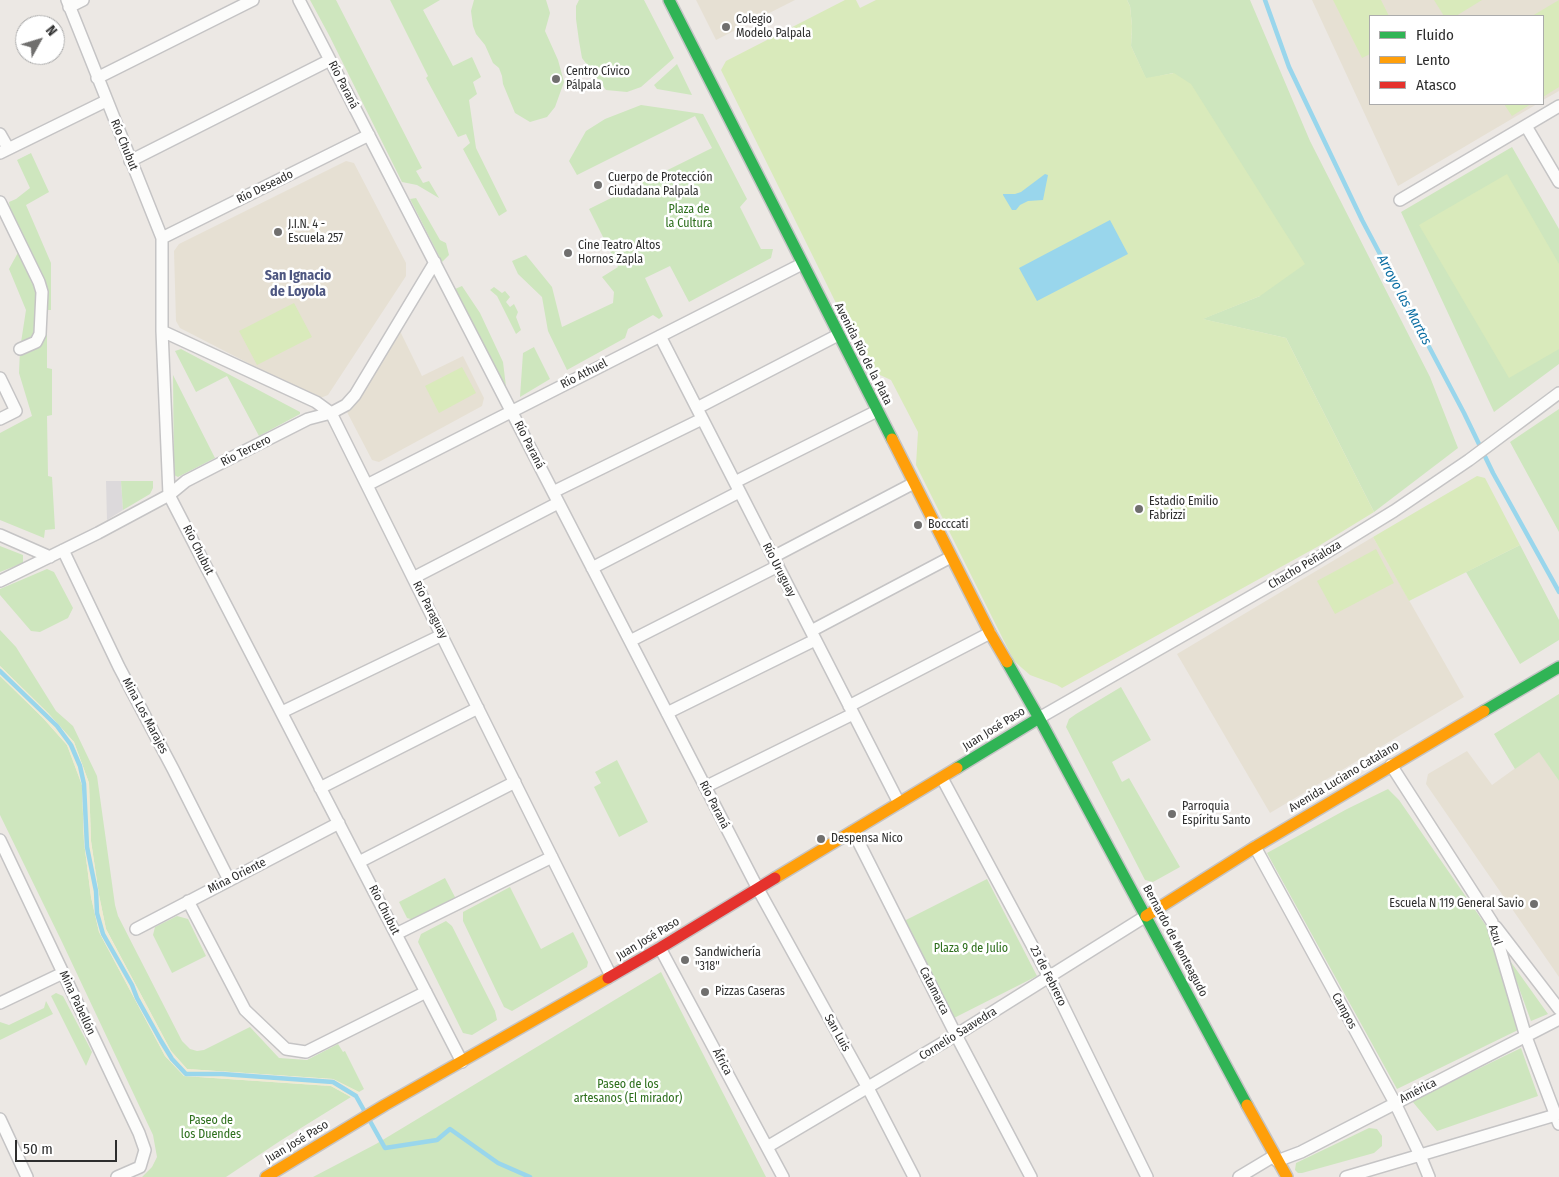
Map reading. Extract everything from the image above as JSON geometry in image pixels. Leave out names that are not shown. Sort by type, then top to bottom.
[{"type":"main road","name":"Avenida Río de la Plata","points":[[669,0],[990,633],[1039,718]]},
{"type":"main road","name":"Avenida Luciano Catalano","points":[[1146,916],[1255,847],[1391,765],[1559,667]]},
{"type":"main road","name":"Juan José Paso","points":[[266,1177],[385,1105],[660,948],[1039,718]]},
{"type":"main road","name":"Bernardo de Monteagudo","points":[[1039,718],[1287,1177]]},
{"type":"street","points":[[68,3],[83,0]]},
{"type":"street","points":[[97,78],[253,0]]},
{"type":"street","name":"Río Paraná","points":[[299,0],[758,889]]},
{"type":"street","name":"Río Chubut","points":[[68,3],[162,238],[162,331],[169,495],[462,1062]]},
{"type":"street","points":[[130,161],[330,60]]},
{"type":"street","points":[[0,134],[4,151],[106,101]]},
{"type":"street","points":[[1400,200],[1559,106]]},
{"type":"street","points":[[1526,126],[1559,182]]},
{"type":"street","name":"Río Deseado","points":[[162,238],[369,135]]},
{"type":"street","points":[[0,202],[39,282],[42,292],[40,334],[36,342],[20,350]]},
{"type":"street","name":"Río Tercero","points":[[0,581],[94,536],[169,495],[186,481],[308,419],[331,413],[346,405],[355,395],[434,262]]},
{"type":"street","name":"Río Athuel","points":[[367,485],[802,264]]},
{"type":"street","points":[[162,331],[316,402],[331,413]]},
{"type":"street","points":[[697,408],[838,335]]},
{"type":"street","name":"Río Uruguay","points":[[660,336],[899,803]]},
{"type":"street","points":[[0,378],[16,410],[0,419]]},
{"type":"street","name":"Chacho Peñaloza","points":[[1039,718],[1311,562],[1394,511],[1469,460],[1559,393]]},
{"type":"street","points":[[592,568],[877,411]]},
{"type":"street","name":"Río Paraguay","points":[[331,413],[611,976]]},
{"type":"street","points":[[413,578],[556,497],[702,420]]},
{"type":"street","points":[[630,641],[914,483]]},
{"type":"street","points":[[0,535],[50,557]]},
{"type":"street","name":"Mina Los Marajes","points":[[63,550],[118,667],[173,769],[229,880]]},
{"type":"street","points":[[667,713],[813,635],[951,556]]},
{"type":"street","points":[[705,787],[851,710],[990,633]]},
{"type":"street","points":[[282,712],[442,635]]},
{"type":"street","points":[[320,788],[478,708]]},
{"type":"street","name":"Azul","points":[[1391,765],[1492,922],[1526,1037],[1558,1118]]},
{"type":"street","name":"23 de Febrero","points":[[942,778],[1049,977],[1148,1177]]},
{"type":"street","points":[[359,862],[515,782]]},
{"type":"street","name":"Mina Oriente","points":[[136,929],[339,823]]},
{"type":"street","name":"Catamarca","points":[[853,831],[956,1036],[1031,1177]]},
{"type":"street","name":"Mina Pabellón","points":[[0,840],[139,1133],[145,1150],[140,1168],[117,1177]]},
{"type":"street","name":"Campos","points":[[1255,847],[1395,1103],[1420,1155],[1428,1177]]},
{"type":"street","points":[[396,934],[552,857]]},
{"type":"street","name":"San Luis","points":[[758,889],[868,1088],[914,1177]]},
{"type":"street","points":[[188,901],[245,1010],[286,1049],[306,1052],[426,992]]},
{"type":"street","name":"Cornelio Saavedra","points":[[767,1147],[956,1036],[1146,916]]},
{"type":"street","points":[[1492,922],[1559,1009]]},
{"type":"street","name":"África","points":[[660,948],[783,1177]]},
{"type":"street","points":[[0,1002],[63,973]]},
{"type":"street","name":"América","points":[[1239,1177],[1276,1158],[1301,1152],[1559,1019]]},
{"type":"street","points":[[0,1118],[27,1177]]},
{"type":"street","points":[[1346,1177],[1558,1118]]},
{"type":"shaded area","name":"Colegio Modelo Palpala","points":[[696,0],[795,0],[716,40]]},
{"type":"shaded area","points":[[1312,0],[1559,0],[1559,91],[1544,99],[1544,15],[1369,15],[1369,105],[1535,105],[1398,186]]},
{"type":"shaded area","points":[[346,161],[354,163],[406,263],[406,276],[328,395],[318,399],[180,328],[176,321],[174,251],[179,244]]},
{"type":"shaded area","points":[[397,325],[422,376],[463,356],[484,398],[482,406],[379,462],[372,460],[347,412],[351,400]]},
{"type":"shaded area","points":[[106,481],[121,481],[123,510],[107,520]]},
{"type":"shaded area","points":[[1373,537],[1464,697],[1270,813],[1177,654]]},
{"type":"shaded area","points":[[1467,751],[1492,785],[1539,751],[1559,781],[1559,977],[1426,784],[1428,774]]},
{"type":"green space","points":[[310,0],[336,0],[422,168],[416,171],[423,183],[429,181],[439,198],[417,185],[402,182]]},
{"type":"green space","points":[[390,0],[440,0],[423,10],[453,66],[472,57],[481,77],[473,82],[477,94],[469,100],[476,148],[507,211],[499,216],[463,149],[470,143],[466,134],[458,137],[426,78],[428,76]]},
{"type":"green space","points":[[474,0],[546,0],[550,13],[545,31],[558,60],[564,82],[555,107],[547,117],[530,122],[515,113],[503,84],[499,68],[493,63],[485,45],[476,34],[473,26],[471,11]]},
{"type":"green space","points":[[579,0],[644,0],[674,58],[641,87],[627,92],[606,90],[582,58],[576,19],[576,6]]},
{"type":"green space","points":[[845,0],[856,0],[860,8],[876,0],[1127,0],[1130,6],[1132,26],[1131,46],[1146,78],[1174,73],[1191,84],[1305,264],[1260,296],[1203,319],[1286,338],[1374,512],[1317,547],[1062,688],[1030,675],[1014,661],[916,465],[918,432],[891,380],[869,370],[721,70],[726,61]]},
{"type":"green space","points":[[1127,0],[1250,0],[1310,141],[1430,377],[1458,448],[1374,512],[1286,338],[1202,319],[1260,296],[1173,73],[1146,79],[1131,46],[1132,26],[1130,6]]},
{"type":"green space","points":[[1333,0],[1381,0],[1388,15],[1369,15],[1369,54],[1362,58]]},
{"type":"green space","points":[[1434,0],[1482,0],[1458,15],[1443,15]]},
{"type":"green space","points":[[1559,0],[1559,87],[1544,96],[1544,15],[1534,15]]},
{"type":"green space","points":[[677,64],[692,95],[657,89],[654,85]]},
{"type":"green space","name":"Plaza de la Cultura","points":[[641,105],[703,114],[747,199],[740,207],[761,249],[773,249],[771,258],[689,302],[670,266],[645,278],[663,316],[659,319],[653,315],[628,329],[625,338],[567,370],[548,331],[542,297],[518,274],[512,261],[526,255],[552,287],[562,327],[613,303],[614,292],[602,277],[618,267],[589,209],[712,148],[695,116],[577,175],[569,161],[586,131],[605,119]]},
{"type":"green space","points":[[1505,105],[1529,105],[1512,116]]},
{"type":"green space","points":[[1512,147],[1559,229],[1559,364],[1494,412],[1401,212]]},
{"type":"green space","points":[[31,153],[49,192],[26,205],[51,263],[51,310],[47,310],[47,368],[52,369],[52,415],[47,416],[48,476],[52,477],[55,529],[45,530],[44,538],[0,520],[0,433],[32,416],[19,373],[20,349],[26,310],[9,269],[21,247],[12,220],[9,202],[30,188],[17,160]]},
{"type":"green space","points":[[1507,174],[1559,264],[1559,349],[1509,378],[1419,225]]},
{"type":"green space","points":[[416,198],[440,240],[446,243],[449,255],[442,262],[410,199]]},
{"type":"green space","points":[[462,286],[480,313],[503,362],[507,395],[455,289]]},
{"type":"green space","points":[[494,287],[502,293],[505,291],[510,297],[506,302],[510,307],[514,304],[518,312],[516,317],[521,330],[516,334],[497,296],[490,290]]},
{"type":"green space","points":[[294,303],[312,337],[257,365],[239,331]]},
{"type":"green space","points":[[534,347],[550,379],[520,397],[523,353]]},
{"type":"green space","points":[[181,349],[300,412],[300,414],[259,436],[227,376],[196,392],[175,351]]},
{"type":"green space","points":[[462,367],[476,393],[439,413],[425,386]]},
{"type":"green space","points":[[173,375],[215,458],[178,477],[174,475]]},
{"type":"green space","points":[[1559,409],[1559,532],[1510,442]]},
{"type":"green space","points":[[1477,476],[1485,478],[1520,545],[1409,601],[1373,537]]},
{"type":"green space","points":[[121,481],[153,481],[153,488],[150,494],[123,510]]},
{"type":"green space","points":[[1520,545],[1559,620],[1559,640],[1520,664],[1466,572]]},
{"type":"green space","points":[[0,546],[23,555],[23,563],[0,572]]},
{"type":"green space","points":[[1376,549],[1394,583],[1335,614],[1317,581]]},
{"type":"green space","points":[[47,569],[54,572],[73,608],[68,618],[40,632],[31,631],[0,595],[0,589]]},
{"type":"green space","points":[[0,630],[16,647],[56,711],[73,726],[97,776],[118,916],[182,1041],[190,1049],[204,1050],[250,1027],[279,1058],[307,1060],[338,1044],[343,1052],[345,1051],[364,1089],[359,1092],[333,1079],[187,1069],[171,1051],[106,929],[91,841],[89,783],[74,742],[48,713],[0,666]]},
{"type":"green space","name":"Paseo de los Duendes","points":[[0,676],[43,718],[67,745],[82,785],[84,842],[91,897],[99,932],[165,1056],[184,1076],[331,1086],[351,1097],[226,1177],[142,1177],[152,1167],[157,1157],[153,1135],[0,815]]},
{"type":"green space","points":[[1121,687],[1151,740],[1112,762],[1122,782],[1129,778],[1180,867],[1153,882],[1145,880],[1066,727],[1069,719]]},
{"type":"green space","points":[[1559,694],[1559,781],[1539,752],[1515,769],[1494,734]]},
{"type":"green space","points":[[617,760],[648,822],[619,837],[594,787],[601,783],[595,772]]},
{"type":"green space","points":[[1388,789],[1399,800],[1489,930],[1518,1030],[1397,1089],[1267,853]]},
{"type":"green space","points":[[445,878],[456,899],[414,920],[407,918],[399,902]]},
{"type":"green space","name":"Plaza 9 de Julio","points":[[987,879],[1037,976],[954,1018],[904,921]]},
{"type":"green space","points":[[510,887],[541,949],[573,932],[588,962],[587,967],[512,1011],[504,1007],[463,921],[463,912]]},
{"type":"green space","points":[[177,916],[188,919],[206,956],[172,973],[153,935],[155,927]]},
{"type":"green space","points":[[446,921],[452,926],[495,1011],[497,1020],[472,1035],[463,1033],[418,942],[421,934]]},
{"type":"green space","points":[[1508,958],[1548,1014],[1531,1021]]},
{"type":"green space","name":"Paseo de los artesanos (El mirador)","points":[[661,972],[766,1177],[313,1177],[376,1144]]},
{"type":"green space","points":[[56,993],[63,996],[92,1052],[86,1066],[51,996]]},
{"type":"green space","points":[[46,1001],[53,1014],[0,1040],[0,1022],[9,1025],[44,1008]]},
{"type":"green space","points":[[1521,1048],[1538,1096],[1437,1131],[1412,1101]]},
{"type":"green space","points":[[1369,1128],[1377,1129],[1382,1136],[1382,1146],[1374,1153],[1302,1173],[1298,1173],[1295,1170],[1296,1163]]},
{"type":"sand","points":[[0,666],[48,713],[74,742],[89,783],[91,841],[106,929],[171,1051],[187,1069],[333,1079],[359,1092],[351,1097],[331,1086],[184,1076],[165,1056],[99,932],[91,897],[84,842],[82,785],[67,745],[43,718],[0,676]]},
{"type":"water","points":[[1045,174],[1048,175],[1043,200],[1028,201],[1020,205],[1016,210],[1012,210],[1003,194],[1021,192]]},
{"type":"water","points":[[1110,220],[1128,254],[1037,301],[1019,268]]},
{"type":"waterway","name":"Arroyo las Martas","points":[[1265,0],[1289,67],[1362,220],[1464,413],[1493,473],[1559,592]]},
{"type":"waterway","points":[[0,671],[57,726],[71,745],[80,766],[84,784],[87,847],[96,891],[97,913],[103,934],[161,1041],[172,1059],[186,1074],[222,1074],[333,1082],[356,1096],[385,1148],[437,1140],[450,1129],[498,1163],[530,1177]]},
{"type":"traffic: fast","points":[[669,0],[892,439]]},
{"type":"traffic: fast","points":[[1007,662],[1247,1105]]},
{"type":"traffic: fast","points":[[1484,711],[1559,667]]},
{"type":"traffic: fast","points":[[957,768],[1039,718]]},
{"type":"traffic: slow","points":[[892,439],[990,633],[1007,662]]},
{"type":"traffic: slow","points":[[1146,916],[1255,847],[1484,711]]},
{"type":"traffic: slow","points":[[775,878],[957,768]]},
{"type":"traffic: slow","points":[[266,1177],[385,1105],[608,978]]},
{"type":"traffic: slow","points":[[1247,1105],[1287,1177]]},
{"type":"traffic: jam","points":[[608,978],[775,878]]},
{"type":"place","name":"Colegio Modelo Palpala","points":[[726,27]]},
{"type":"place","name":"Centro Cívico Pálpala","points":[[556,79]]},
{"type":"place","name":"Cuerpo de Protección Ciudadana Palpala","points":[[598,185]]},
{"type":"place","name":"J.I.N. 4 - Escuela 257","points":[[278,232]]},
{"type":"place","name":"Cine Teatro Altos Hornos Zapla","points":[[568,253]]},
{"type":"place","name":"Estadio Emilio Fabrizzi","points":[[1139,509]]},
{"type":"place","name":"Bocccati","points":[[918,525]]},
{"type":"place","name":"Parroquia Espíritu Santo","points":[[1172,814]]},
{"type":"place","name":"Despensa Nico","points":[[821,839]]},
{"type":"place","name":"Escuela N 119 General Savio","points":[[1534,904]]},
{"type":"place","name":"Sandwichería \"318\"","points":[[685,960]]},
{"type":"place","name":"Pizzas Caseras","points":[[705,992]]},
{"type":"district","name":"San Ignacio de Loyola","points":[[298,284]]}]
